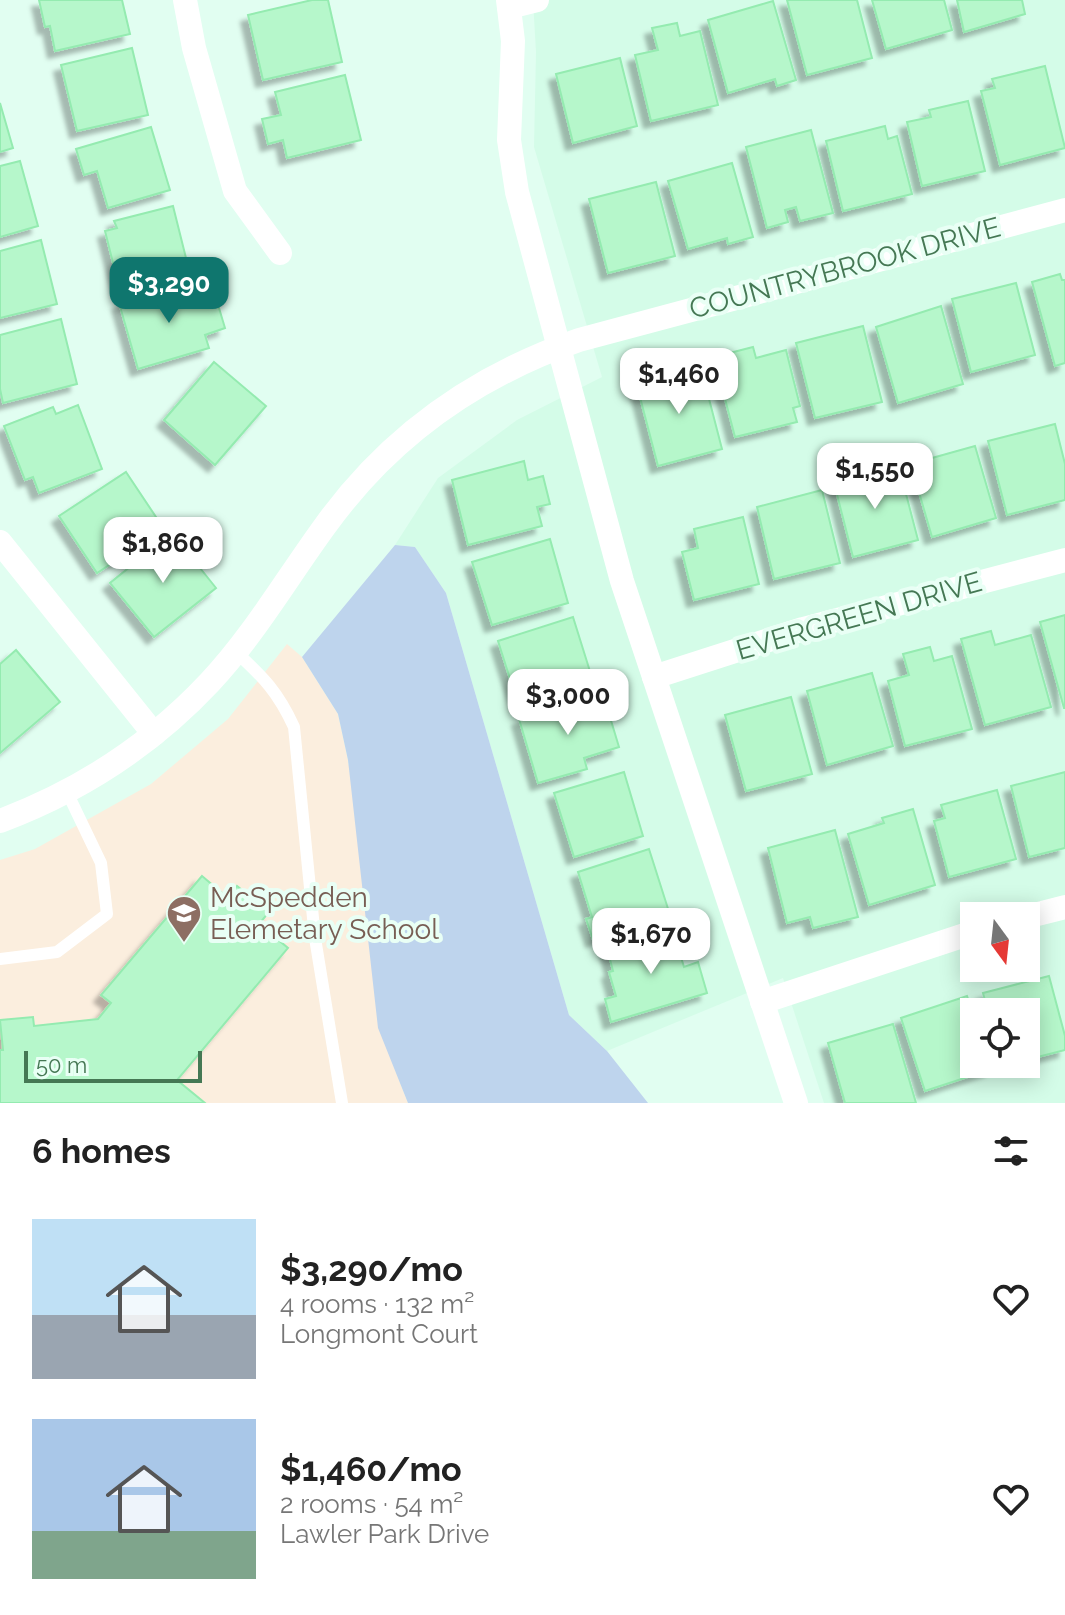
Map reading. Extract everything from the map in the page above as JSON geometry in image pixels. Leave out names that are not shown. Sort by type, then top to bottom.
[{"type":"street","points":[[185,0],[194,48],[235,191],[280,253]]},
{"type":"street","points":[[537,0],[508,4],[513,41],[508,113],[512,166],[606,527],[796,1103]]},
{"type":"street","name":"COUNTRYBROOK DRIVE","points":[[0,821],[67,792],[154,734],[211,682],[236,652],[344,500],[389,451],[468,390],[558,347],[1065,210]]},
{"type":"street","points":[[0,542],[154,734]]},
{"type":"street","name":"EVERGREEN DRIVE","points":[[654,677],[803,629],[1065,560]]},
{"type":"street","points":[[1040,913],[1065,907]]},
{"type":"street","points":[[762,1002],[960,937]]},
{"type":"lane","points":[[236,652],[266,679],[282,699],[294,727],[315,938],[342,1103]]},
{"type":"lane","points":[[0,959],[57,952],[107,914],[101,863],[67,792]]},
{"type":"shaded area","points":[[533,0],[1065,0],[1065,1103],[824,1103],[783,978],[607,1051],[569,1015],[446,593],[415,547],[395,545],[438,478],[517,420],[602,377],[534,147],[536,52]]},
{"type":"shaded area","points":[[395,545],[415,547],[446,593],[569,1015],[607,1051],[648,1103],[408,1103],[378,1028],[348,760],[338,714],[302,657]]},
{"type":"shaded area","name":"McSpedden Elemetary School","points":[[287,644],[302,657],[338,714],[348,760],[394,1067],[408,1103],[0,1103],[0,860],[35,849],[151,784],[228,719]]},
{"type":"building","points":[[39,0],[122,0],[130,34],[55,51],[50,26],[45,27]]},
{"type":"building","points":[[312,0],[328,0],[342,62],[263,80],[248,15]]},
{"type":"building","points":[[787,0],[857,0],[872,58],[807,75]]},
{"type":"building","points":[[872,0],[944,0],[952,30],[886,49]]},
{"type":"building","points":[[957,0],[1022,0],[1025,14],[964,32]]},
{"type":"building","points":[[773,1],[796,80],[777,86],[775,79],[728,93],[708,20]]},
{"type":"building","points":[[677,23],[680,36],[700,31],[718,105],[651,121],[635,55],[658,50],[652,28]]},
{"type":"building","points":[[132,48],[148,115],[77,131],[61,65]]},
{"type":"building","points":[[620,58],[637,126],[573,143],[556,74]]},
{"type":"building","points":[[1045,66],[1065,148],[1000,165],[981,91],[995,88],[992,79]]},
{"type":"building","points":[[345,75],[361,140],[287,158],[283,140],[268,144],[262,119],[281,115],[275,92]]},
{"type":"building","points":[[968,101],[985,171],[922,186],[907,122],[931,117],[929,110]]},
{"type":"building","points":[[0,103],[13,148],[0,152]]},
{"type":"building","points":[[885,126],[888,139],[897,136],[912,194],[843,211],[826,141]]},
{"type":"building","points":[[151,127],[170,190],[108,208],[97,171],[84,175],[76,149]]},
{"type":"building","points":[[811,130],[833,213],[800,221],[796,207],[785,210],[788,222],[767,228],[746,147]]},
{"type":"building","points":[[20,161],[38,226],[0,237],[0,166]]},
{"type":"building","points":[[732,163],[753,237],[728,244],[727,238],[688,249],[668,181]]},
{"type":"building","points":[[656,182],[675,256],[608,273],[589,199]]},
{"type":"building","points":[[173,206],[189,270],[119,287],[105,231],[117,228],[114,221]]},
{"type":"building","points":[[41,240],[57,304],[0,318],[0,251]]},
{"type":"building","points":[[1060,274],[1065,280],[1065,363],[1055,366],[1032,282]]},
{"type":"building","points":[[1016,283],[1035,355],[971,372],[952,299]]},
{"type":"building","points":[[185,284],[192,305],[216,298],[225,328],[205,335],[209,348],[138,369],[119,303]]},
{"type":"building","points":[[941,306],[963,384],[898,403],[876,327]]},
{"type":"building","points":[[61,319],[77,384],[3,403],[0,335]]},
{"type":"building","points":[[863,326],[882,402],[815,418],[796,343]]},
{"type":"building","points":[[753,347],[756,358],[786,350],[800,406],[793,408],[797,422],[735,437],[714,357]]},
{"type":"building","points":[[214,362],[266,406],[215,465],[164,420]]},
{"type":"building","points":[[701,368],[722,449],[658,466],[636,382]]},
{"type":"building","points":[[78,405],[102,469],[39,493],[33,477],[25,480],[4,426],[53,407],[56,414]]},
{"type":"building","points":[[1055,424],[1065,464],[1065,500],[1007,515],[988,441]]},
{"type":"building","points":[[975,446],[996,518],[932,537],[909,458],[930,452],[932,458]]},
{"type":"building","points":[[524,461],[528,480],[543,476],[550,504],[537,507],[542,526],[468,545],[452,480]]},
{"type":"building","points":[[899,467],[918,540],[853,557],[833,479],[851,474],[852,479]]},
{"type":"building","points":[[126,472],[164,529],[97,573],[59,516]]},
{"type":"building","points":[[822,490],[840,563],[774,579],[757,507]]},
{"type":"building","points":[[743,517],[759,584],[694,600],[682,552],[698,548],[694,529]]},
{"type":"building","points":[[172,533],[216,588],[154,637],[110,583]]},
{"type":"building","points":[[550,539],[568,603],[492,625],[472,562]]},
{"type":"building","points":[[1065,615],[1065,708],[1064,708],[1040,622]]},
{"type":"building","points":[[573,617],[593,681],[518,704],[498,641]]},
{"type":"building","points":[[991,631],[995,645],[1031,635],[1051,707],[985,725],[961,639]]},
{"type":"building","points":[[930,647],[934,661],[952,656],[972,729],[905,746],[888,681],[909,675],[903,654]]},
{"type":"building","points":[[16,650],[60,702],[0,753],[0,664]]},
{"type":"building","points":[[872,673],[893,746],[827,765],[807,691]]},
{"type":"building","points":[[603,694],[619,747],[584,758],[587,769],[538,783],[519,719]]},
{"type":"building","points":[[791,697],[812,774],[746,791],[725,715]]},
{"type":"building","points":[[624,772],[643,836],[574,857],[554,793]]},
{"type":"building","points":[[1065,772],[1065,848],[1029,857],[1011,786]]},
{"type":"building","points":[[997,790],[1016,859],[949,877],[934,821],[945,818],[941,805]]},
{"type":"building","points":[[913,809],[935,885],[869,905],[848,834],[884,823],[882,818]]},
{"type":"building","points":[[835,830],[858,917],[813,928],[810,917],[787,923],[768,848]]},
{"type":"building","points":[[649,849],[670,915],[593,940],[586,919],[592,917],[578,872]]},
{"type":"building","points":[[202,876],[228,898],[237,886],[269,912],[259,924],[288,948],[177,1080],[205,1103],[0,1103],[0,1050],[3,1050],[0,1020],[33,1017],[34,1026],[98,1019],[111,1003],[101,995]]},
{"type":"building","points":[[672,928],[684,967],[698,962],[707,993],[611,1022],[605,999],[616,996],[609,972],[613,971],[607,948]]},
{"type":"building","points":[[1049,976],[1065,1036],[1065,1050],[1040,1056],[1040,998],[984,998],[983,993],[1026,982],[1040,982],[1040,978]]},
{"type":"building","points":[[960,998],[960,1078],[965,1078],[925,1091],[901,1018]]},
{"type":"building","points":[[893,1024],[916,1103],[845,1103],[828,1043]]},
{"type":"place","name":"McSpedden Elemetary School","points":[[184,944]]}]
